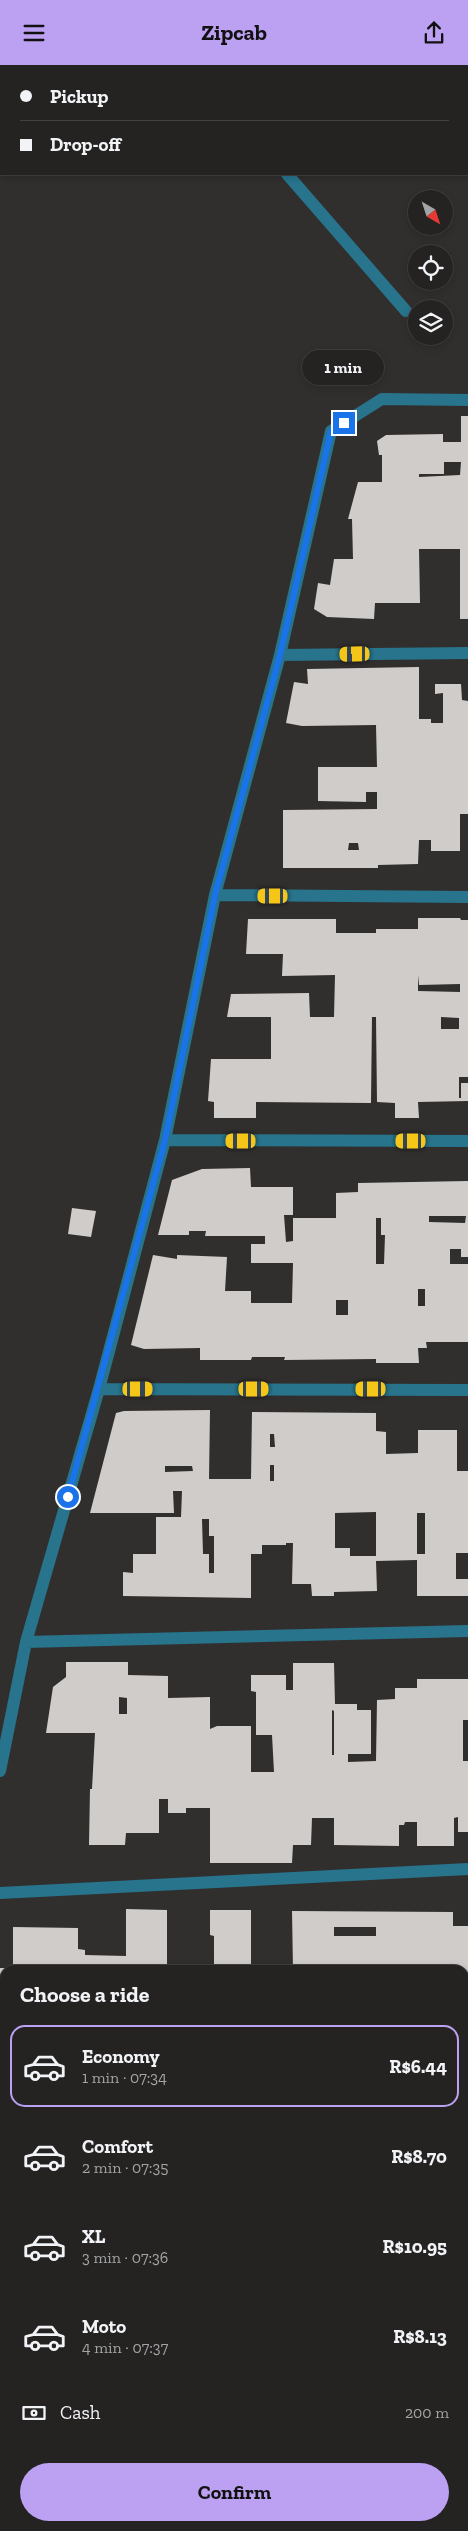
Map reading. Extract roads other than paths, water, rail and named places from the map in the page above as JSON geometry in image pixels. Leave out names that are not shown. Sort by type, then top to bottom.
[{"type":"street","points":[[288,175],[406,311]]},
{"type":"street","points":[[0,1771],[26,1642],[99,1389],[165,1140],[215,895],[280,655],[331,431],[382,399],[468,400]]},
{"type":"street","points":[[280,655],[468,653]]},
{"type":"street","points":[[215,895],[468,897]]},
{"type":"street","points":[[165,1140],[468,1141]]},
{"type":"street","points":[[99,1389],[468,1390]]},
{"type":"street","points":[[26,1642],[468,1631]]},
{"type":"street","points":[[0,1893],[468,1869]]}]
